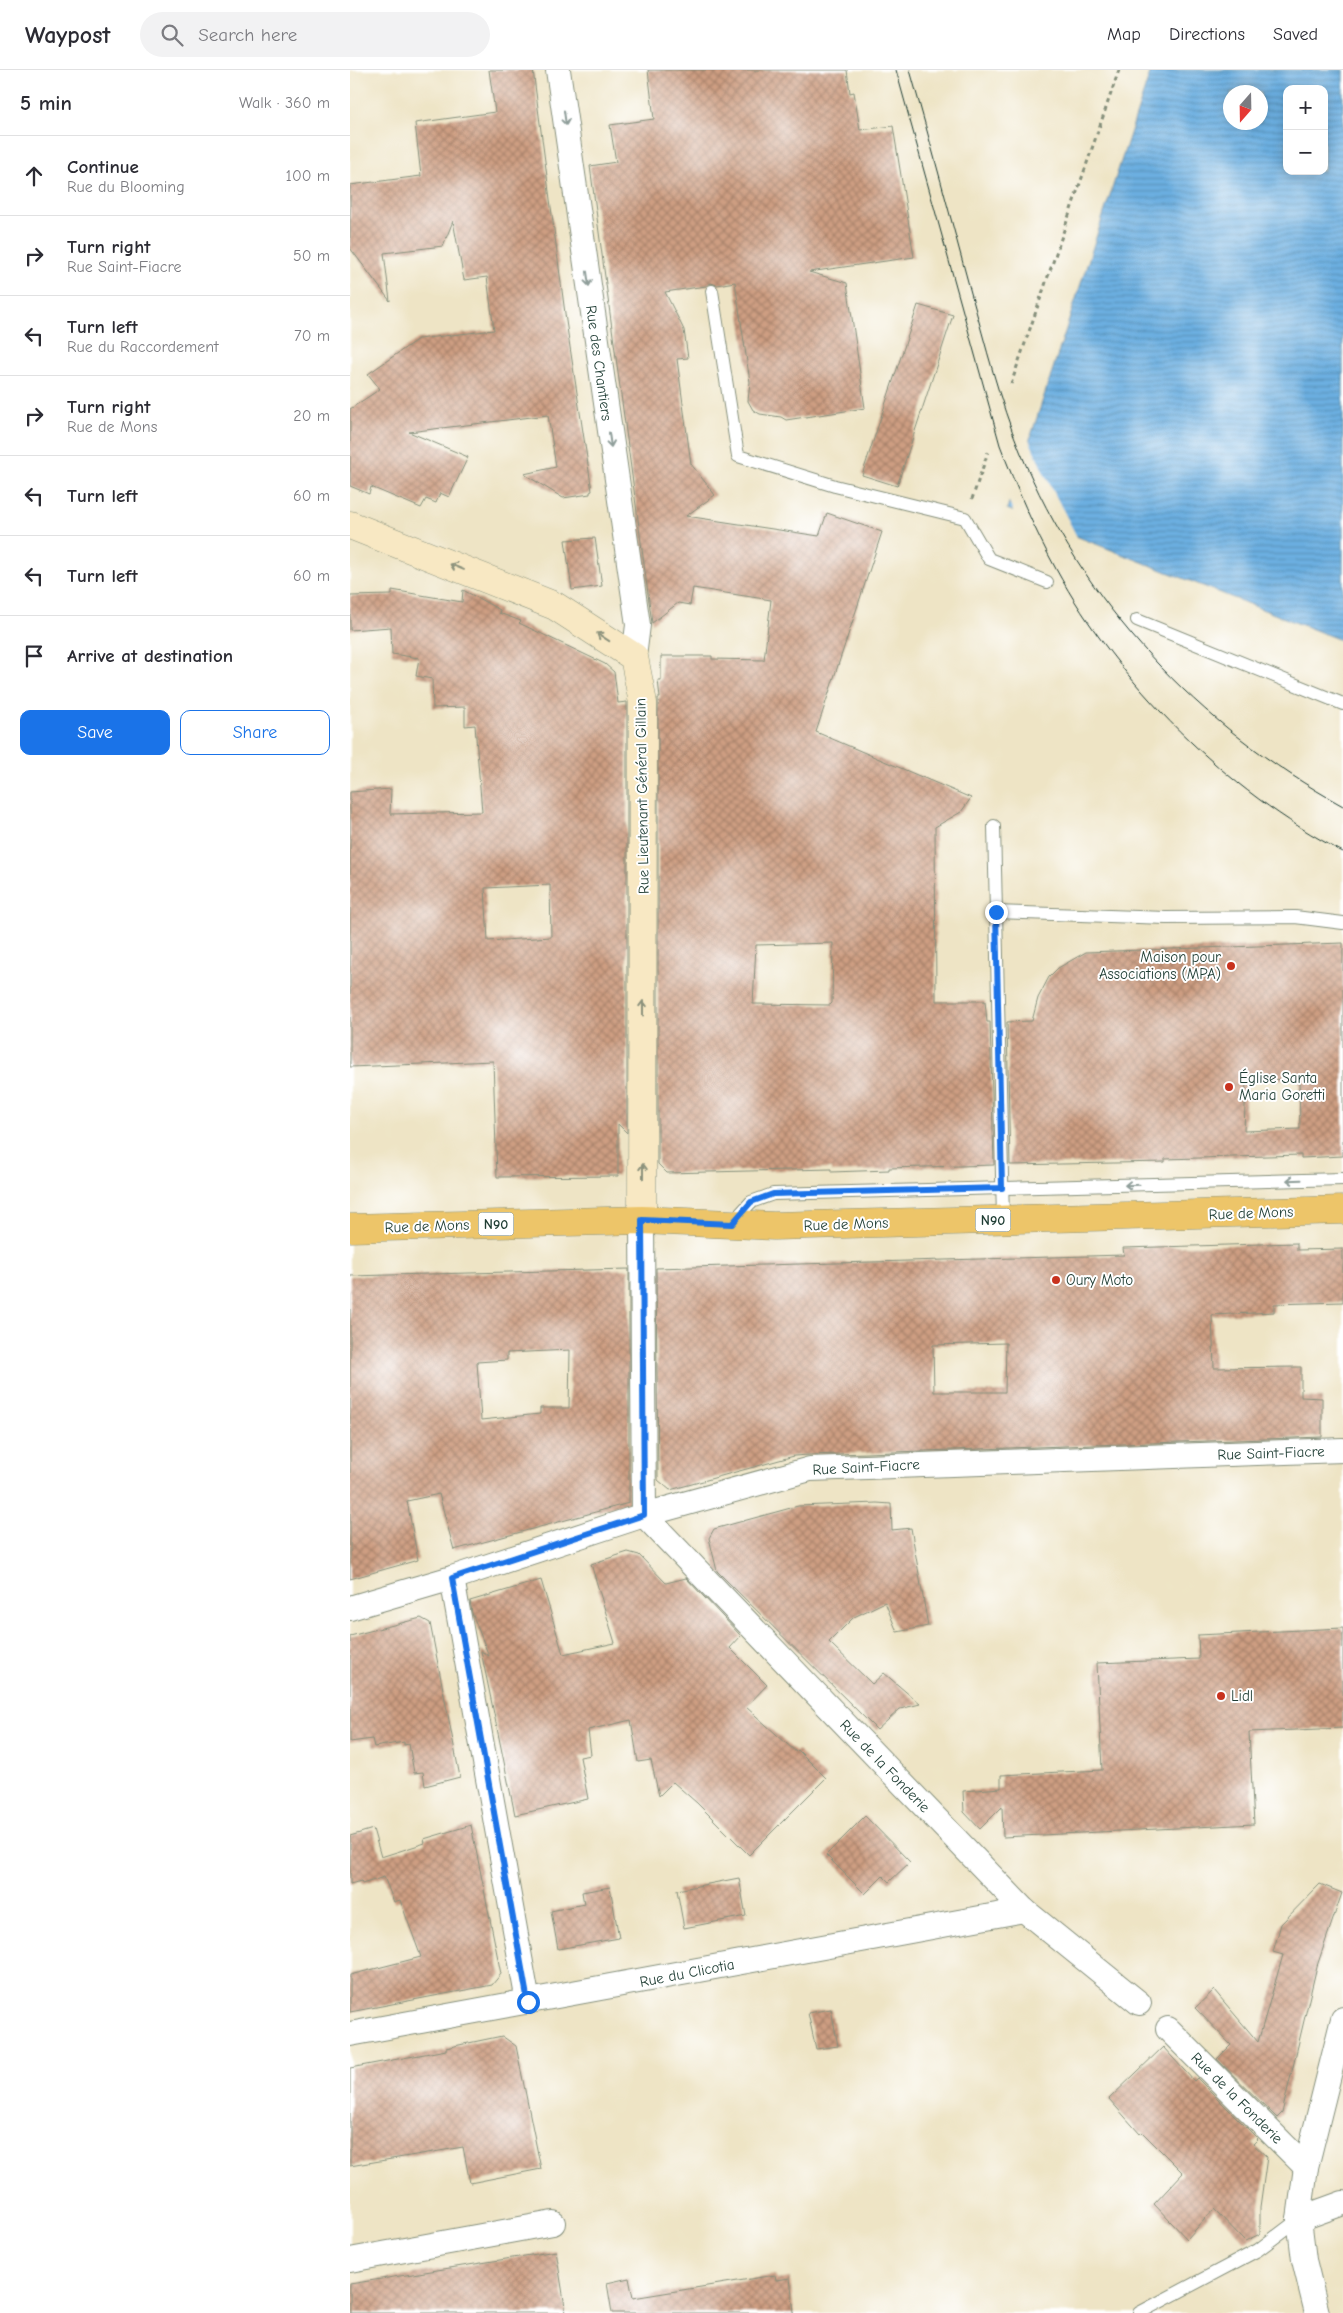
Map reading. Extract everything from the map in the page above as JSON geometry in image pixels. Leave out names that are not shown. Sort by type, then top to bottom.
[{"type":"main road","name":"Rue de Mons","points":[[350,1228],[642,1220],[774,1226],[1343,1210]]},
{"type":"street","name":"Rue des Chantiers","points":[[558,70],[638,624],[634,657]]},
{"type":"street","points":[[350,525],[556,606],[634,657]]},
{"type":"street","name":"Rue Lieutenant Général Gillain","points":[[634,657],[643,703],[642,1220]]},
{"type":"street","points":[[642,1220],[644,1515]]},
{"type":"street","name":"Rue Saint-Fiacre","points":[[350,1608],[452,1578],[644,1515],[810,1468],[1343,1450]]},
{"type":"street","name":"Rue de la Fonderie","points":[[644,1515],[1024,1910],[1139,2003]]},
{"type":"street","points":[[452,1578],[528,2002]]},
{"type":"street","name":"Rue du Clicotia","points":[[350,2034],[1024,1910]]},
{"type":"street","points":[[1317,2313],[1304,2260],[1299,2218],[1306,2167],[1343,2019]]},
{"type":"street","name":"Rue de la Fonderie","points":[[1168,2029],[1306,2167]]},
{"type":"street","points":[[1299,2218],[1343,2203]]},
{"type":"street","points":[[350,2260],[553,2223]]},
{"type":"lane","points":[[712,291],[738,456],[835,486],[965,518],[989,559],[1047,582]]},
{"type":"lane","points":[[1138,620],[1343,704]]},
{"type":"lane","points":[[994,826],[1003,1220]]},
{"type":"lane","points":[[996,912],[1166,918],[1296,916],[1343,923]]},
{"type":"lane","points":[[732,1224],[751,1202],[773,1194],[1343,1178]]},
{"type":"lane","points":[[1139,2313],[1258,2250],[1299,2218]]},
{"type":"path","points":[[1011,384],[1119,70]]},
{"type":"path","points":[[965,518],[988,452]]},
{"type":"water","points":[[1151,70],[1343,70],[1343,641],[1007,509]]},
{"type":"pier","points":[[1028,437],[1078,539],[1014,514],[1008,499]]},
{"type":"building","points":[[489,70],[533,70],[566,321],[592,491],[590,494],[563,498],[524,474],[556,467],[548,415],[409,432],[468,457],[449,497],[440,493],[436,503],[426,499],[421,508],[371,487],[369,494],[350,486],[350,409],[380,389],[368,374],[418,339],[494,330],[487,277],[464,280],[453,221],[443,246],[384,253],[390,301],[350,248],[350,185],[421,176],[415,123],[495,112]]},
{"type":"building","points":[[648,70],[847,70],[850,93],[854,92],[860,130],[893,126],[914,257],[809,272],[847,283],[865,408],[786,420],[781,417],[760,414],[753,410],[748,401],[750,382],[735,282],[717,285],[711,283],[706,286],[665,292],[684,330],[688,358],[677,359],[691,464],[715,495],[686,516],[819,536],[827,513],[882,532],[816,732],[971,798],[961,812],[935,827],[936,1001],[985,1001],[987,1022],[990,1022],[994,1165],[889,1168],[889,1170],[831,1172],[831,1169],[667,1173],[658,1164],[658,698],[660,698],[658,680],[661,680],[661,656],[712,656],[712,659],[764,660],[771,600],[693,588],[690,605],[678,603],[652,623],[590,166],[616,162],[610,125],[654,119]],"holes":[[[833,943],[832,1003],[830,1005],[753,1004],[756,945]]]},
{"type":"building","points":[[918,305],[953,315],[897,486],[862,475]]},
{"type":"building","points":[[595,538],[602,586],[572,590],[565,540]]},
{"type":"building","points":[[392,590],[462,602],[463,590],[500,610],[499,613],[521,621],[519,623],[605,664],[614,672],[618,703],[627,702],[627,1133],[618,1124],[618,1176],[497,1177],[493,1061],[350,1067],[350,792],[391,789],[390,814],[482,812],[475,725],[465,726],[465,707],[433,708],[432,679],[416,676],[419,658],[392,654],[391,627],[350,630],[350,596],[392,595]],"holes":[[[550,885],[551,937],[488,941],[485,888]]]},
{"type":"building","points":[[1343,943],[1343,1156],[1301,1158],[1301,1155],[1165,1159],[1165,1162],[1010,1165],[1007,1022],[1032,1021],[1038,998],[1049,977],[1058,968],[1086,952]],"holes":[[[1299,1079],[1300,1129],[1244,1131],[1246,1080]]]},
{"type":"building","points":[[1297,1243],[1297,1250],[1343,1249],[1343,1302],[1274,1304],[1274,1312],[1212,1315],[1214,1368],[1301,1367],[1301,1397],[1322,1398],[1322,1437],[809,1455],[794,1456],[670,1490],[658,1480],[656,1268],[1124,1255],[1123,1248]],"holes":[[[1006,1343],[1005,1392],[934,1392],[933,1345]]]},
{"type":"building","points":[[629,1269],[629,1503],[454,1550],[439,1494],[407,1501],[418,1560],[350,1579],[350,1276]],"holes":[[[570,1350],[569,1408],[540,1408],[540,1414],[481,1420],[477,1362],[507,1360],[507,1353]]]},
{"type":"building","points":[[891,1504],[892,1530],[911,1528],[928,1626],[897,1632],[885,1602],[854,1617],[829,1642],[872,1684],[884,1673],[920,1704],[900,1709],[877,1730],[717,1571],[709,1538],[714,1529],[798,1506]]},
{"type":"building","points":[[628,1552],[639,1555],[666,1583],[686,1578],[741,1636],[730,1648],[767,1685],[746,1707],[796,1752],[798,1750],[826,1778],[749,1855],[673,1782],[659,1796],[651,1760],[638,1762],[631,1720],[588,1730],[591,1755],[580,1757],[588,1799],[515,1815],[481,1651],[489,1656],[472,1613],[470,1601],[541,1580],[563,1654],[615,1643],[591,1564]]},
{"type":"building","points":[[421,1618],[430,1623],[460,1777],[425,1786],[423,1772],[414,1773],[409,1744],[404,1745],[404,1742],[374,1747],[372,1739],[350,1742],[350,1636]]},
{"type":"building","points":[[1343,1628],[1343,1728],[1249,1732],[1254,1824],[1003,1837],[1002,1807],[980,1829],[964,1812],[963,1791],[1001,1788],[1001,1775],[1102,1770],[1097,1663],[1199,1659],[1198,1635]]},
{"type":"building","points":[[865,1816],[910,1862],[889,1882],[883,1876],[865,1894],[826,1855]]},
{"type":"building","points":[[471,1825],[501,1974],[492,1985],[350,2012],[350,1975],[421,1957],[400,1900],[394,1902],[384,1877],[362,1884],[361,1881],[350,1884],[350,1836],[373,1829],[381,1857],[425,1843],[424,1839]]},
{"type":"building","points":[[739,1878],[746,1916],[684,1928],[677,1890]]},
{"type":"building","points":[[1320,1884],[1342,1893],[1317,1966],[1282,2113],[1277,2118],[1217,2059],[1231,2045],[1195,2008],[1214,1990],[1258,2042],[1283,1955],[1273,1952],[1281,1924]]},
{"type":"building","points":[[610,1887],[619,1938],[558,1949],[551,1911],[584,1904],[582,1892]]},
{"type":"building","points":[[831,2009],[838,2046],[816,2049],[808,2013]]},
{"type":"building","points":[[502,2036],[516,2046],[541,2169],[470,2183],[463,2147],[350,2166],[350,2068],[446,2050],[446,2048]]},
{"type":"building","points":[[1163,2047],[1194,2081],[1197,2078],[1258,2139],[1253,2144],[1267,2157],[1260,2207],[1260,2234],[1245,2241],[1214,2209],[1187,2239],[1154,2204],[1183,2173],[1142,2132],[1140,2134],[1109,2099]]},
{"type":"building","points":[[556,2251],[566,2313],[350,2313],[350,2284]]},
{"type":"building","points":[[775,2275],[776,2280],[790,2278],[794,2313],[612,2313],[607,2283],[629,2278],[633,2298]]},
{"type":"tram line","points":[[896,70],[1000,445],[1026,508],[1056,569],[1081,611],[1111,653],[1143,693],[1179,731],[1258,798],[1300,827],[1343,852]]},
{"type":"tram line","points":[[910,70],[999,393],[1020,451],[1046,507],[1077,560],[1112,610],[1151,656],[1194,699],[1240,738],[1290,774],[1343,806]]},
{"type":"place","name":"Maison pour Associations (MPA)","points":[[1231,966]]},
{"type":"place","name":"Église Santa Maria Goretti","points":[[1229,1087]]},
{"type":"place","name":"Oury Moto","points":[[1056,1280]]},
{"type":"place","name":"Lidl","points":[[1221,1696]]},
{"type":"route","points":[[528,2002],[452,1578],[644,1515],[642,1220],[732,1224],[751,1202],[773,1194],[1002,1188],[996,912]]}]
